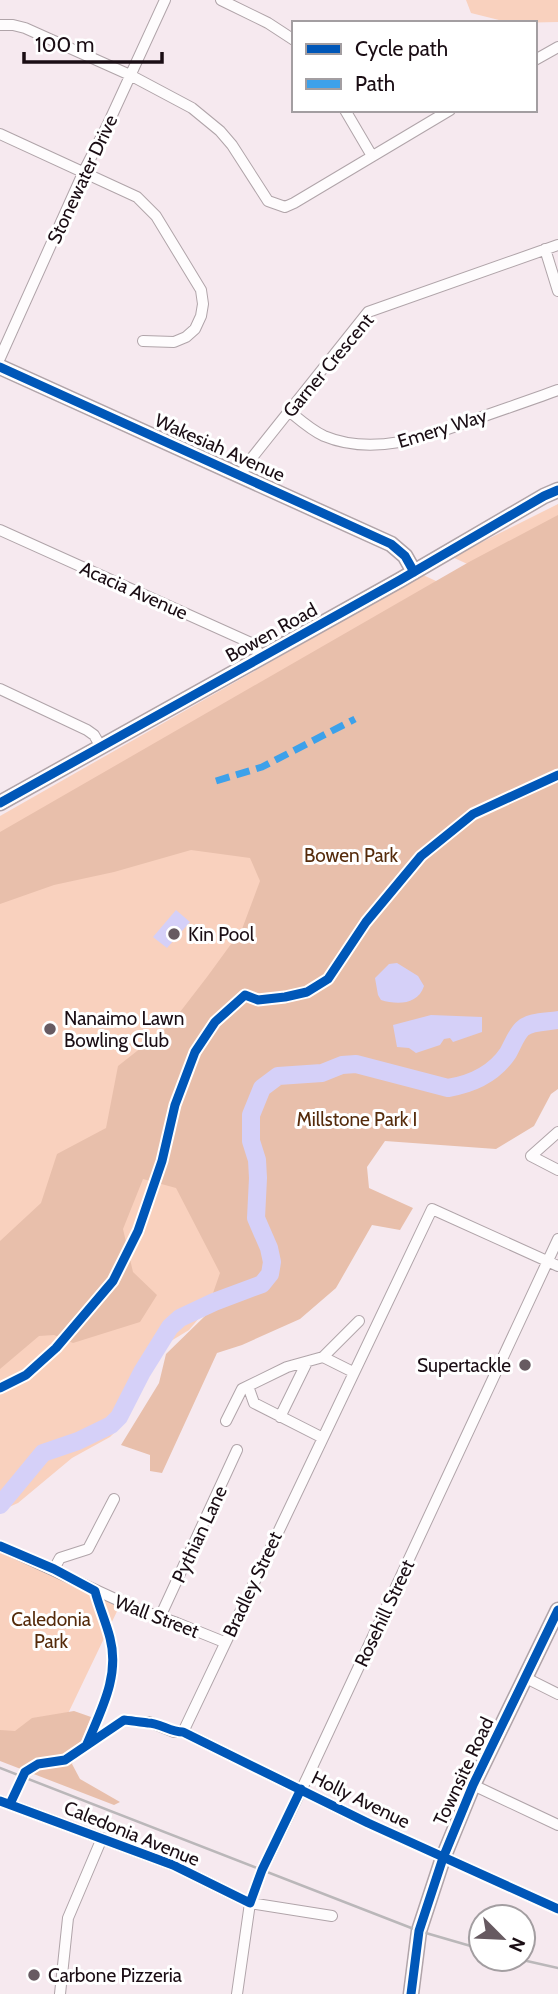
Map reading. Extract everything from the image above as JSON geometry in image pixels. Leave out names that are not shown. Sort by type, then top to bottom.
[{"type":"main road","name":"Wakesiah Avenue","points":[[0,367],[391,544],[405,556],[414,572]]},
{"type":"main road","name":"Bowen Road","points":[[0,803],[558,490]]},
{"type":"main road","name":"Townsite Road","points":[[411,1994],[419,1931],[443,1858],[473,1785],[558,1610]]},
{"type":"street","name":"Stonewater Drive","points":[[0,358],[165,0]]},
{"type":"street","points":[[221,0],[268,23],[292,39]]},
{"type":"street","points":[[0,25],[25,28],[130,75],[204,116],[232,145],[262,195],[273,204],[285,207],[447,112]]},
{"type":"street","points":[[537,59],[558,47]]},
{"type":"street","points":[[346,112],[372,156]]},
{"type":"street","points":[[0,134],[136,197],[156,216],[201,290],[203,304],[195,329],[186,337],[174,342],[143,341]]},
{"type":"street","name":"Garner Crescent","points":[[241,475],[368,312],[558,245]]},
{"type":"street","points":[[545,249],[558,291]]},
{"type":"street","name":"Emery Way","points":[[289,411],[317,433],[333,439],[389,444],[429,436],[558,390]]},
{"type":"street","name":"Acacia Avenue","points":[[0,530],[251,643],[262,657]]},
{"type":"street","points":[[0,689],[88,730],[102,747]]},
{"type":"street","points":[[558,1132],[531,1156],[558,1170]]},
{"type":"street","name":"Bradley Street","points":[[183,1732],[321,1437],[432,1209],[553,1263]]},
{"type":"street","name":"Rosehill Street","points":[[237,1994],[250,1903],[262,1870],[553,1263],[558,1239]]},
{"type":"street","points":[[226,1421],[240,1393],[248,1386],[287,1367],[323,1357],[359,1321]]},
{"type":"street","points":[[323,1357],[353,1372]]},
{"type":"street","points":[[280,1418],[307,1362]]},
{"type":"street","points":[[248,1386],[254,1403],[321,1437]]},
{"type":"street","name":"Pythian Lane","points":[[160,1617],[237,1450]]},
{"type":"street","points":[[54,1570],[60,1558],[88,1549],[114,1499]]},
{"type":"street","name":"Wall Street","points":[[0,1546],[137,1609],[224,1642]]},
{"type":"street","points":[[526,1678],[558,1694]]},
{"type":"street","name":"Holly Avenue","points":[[149,1722],[174,1732],[183,1732],[443,1858],[558,1909]]},
{"type":"street","points":[[473,1785],[558,1825]]},
{"type":"street","name":"Caledonia Avenue","points":[[0,1801],[173,1865],[250,1903],[332,1916]]},
{"type":"street","points":[[60,1994],[68,1918],[102,1838]]},
{"type":"green space","points":[[466,0],[558,0],[558,22],[503,21],[471,13]]},
{"type":"green space","name":"Bowen Park","points":[[558,504],[558,1016],[408,1089],[227,1300],[205,1311],[189,1330],[166,1344],[154,1358],[144,1386],[116,1431],[72,1458],[18,1503],[0,1511],[0,816],[423,575],[495,608],[527,591],[452,557]]},
{"type":"green space","name":"Bowen Park","points":[[558,515],[558,1089],[551,1094],[534,1126],[496,1149],[385,1141],[367,1167],[369,1188],[413,1208],[400,1230],[372,1225],[336,1288],[300,1319],[217,1353],[162,1473],[150,1471],[150,1455],[121,1445],[159,1383],[166,1354],[205,1316],[220,1273],[176,1188],[143,1179],[123,1229],[133,1272],[157,1295],[140,1322],[73,1343],[54,1335],[39,1336],[0,1369],[0,1241],[41,1203],[57,1154],[106,1128],[118,1066],[170,1025],[207,977],[242,929],[260,881],[250,858],[191,850],[114,872],[54,885],[0,904],[0,832],[469,562]]},
{"type":"green space","name":"Caledonia Park","points":[[0,1549],[120,1605],[40,1772],[0,1747]]},
{"type":"green space","points":[[74,1711],[91,1717],[72,1764],[80,1779],[120,1802],[114,1805],[0,1761],[0,1730],[15,1731],[32,1718]]},
{"type":"shaded area","points":[[176,910],[190,922],[167,948],[153,937]]},
{"type":"shaded area","points":[[397,963],[418,976],[424,986],[417,997],[406,1002],[381,1000],[375,978],[389,964]]},
{"type":"shaded area","points":[[431,1015],[482,1017],[482,1032],[453,1042],[450,1038],[444,1039],[440,1045],[416,1053],[409,1048],[397,1047],[393,1025]]},
{"type":"waterway","points":[[0,1505],[43,1453],[78,1441],[111,1425],[119,1417],[142,1372],[170,1327],[180,1318],[262,1284],[270,1274],[272,1262],[269,1248],[256,1218],[257,1160],[251,1141],[251,1115],[262,1088],[278,1076],[322,1073],[342,1065],[356,1064],[448,1088],[457,1086],[474,1081],[496,1067],[525,1026],[558,1020]]},
{"type":"railway","points":[[0,1768],[419,1931],[467,1945]]},
{"type":"railway","points":[[537,1963],[558,1968]]},
{"type":"marked path","points":[[216,781],[262,767],[355,719]]},
{"type":"cycle path","points":[[0,367],[391,544],[405,556],[414,572]]},
{"type":"cycle path","points":[[0,803],[558,490]]},
{"type":"cycle path","points":[[0,1388],[26,1375],[56,1348],[113,1281],[138,1231],[162,1161],[175,1105],[195,1052],[215,1022],[245,995],[258,1000],[285,997],[307,992],[328,979],[366,922],[421,856],[473,814],[558,775]]},
{"type":"cycle path","points":[[0,1546],[54,1569],[95,1591],[110,1638],[113,1666],[103,1706],[87,1744]]},
{"type":"cycle path","points":[[411,1994],[419,1931],[443,1858],[473,1785],[558,1610]]},
{"type":"cycle path","points":[[10,1804],[25,1772],[38,1764],[65,1760],[124,1720],[152,1723],[183,1732],[368,1823],[558,1909]]},
{"type":"cycle path","points":[[0,1801],[173,1865],[250,1903],[262,1870],[301,1789]]},
{"type":"place","name":"Kin Pool","points":[[174,934]]},
{"type":"place","name":"Nanaimo Lawn Bowling Club","points":[[50,1029]]},
{"type":"place","name":"Supertackle","points":[[525,1365]]},
{"type":"place","name":"Carbone Pizzeria","points":[[34,1975]]},
{"type":"park label","name":"Millstone Park I","points":[[357,1119]]}]
